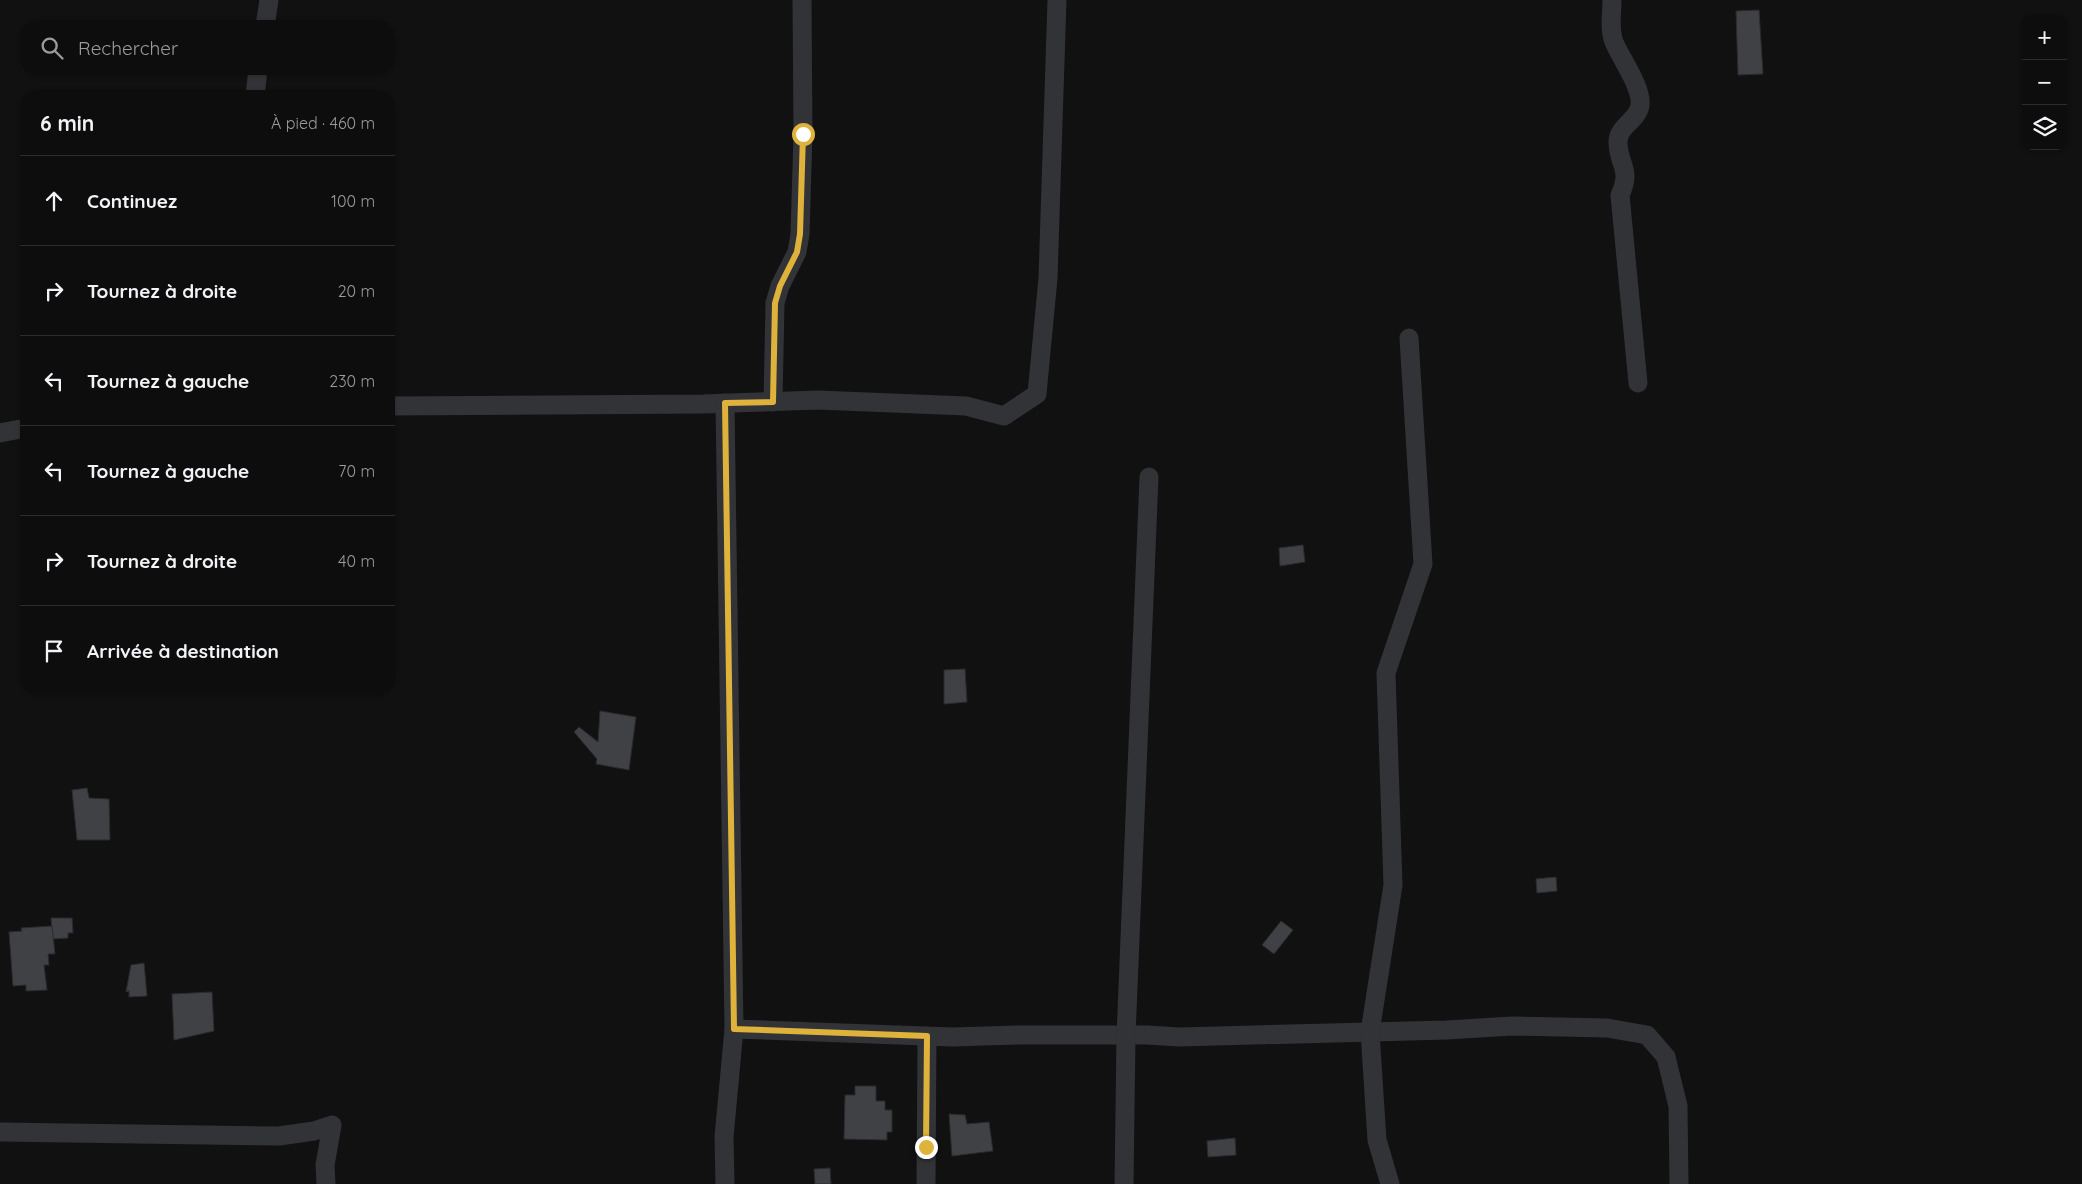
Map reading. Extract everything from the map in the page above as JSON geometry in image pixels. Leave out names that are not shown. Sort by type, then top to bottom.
[{"type":"street","points":[[266,20],[269,0]]},
{"type":"street","points":[[773,402],[775,303],[780,286],[797,252],[800,234],[803,134],[802,0]]},
{"type":"street","points":[[395,406],[436,408],[818,400],[966,406],[1004,416],[1037,394],[1048,278],[1056,0]]},
{"type":"street","points":[[1612,0],[1613,40],[1637,89],[1640,105],[1637,114],[1621,131],[1617,141],[1626,178],[1620,195],[1638,383]]},
{"type":"street","points":[[256,90],[257,75]]},
{"type":"street","points":[[1390,1184],[1377,1140],[1370,1032],[1393,885],[1386,673],[1423,564],[1409,338]]},
{"type":"street","points":[[725,403],[734,1029],[724,1137],[725,1184]]},
{"type":"street","points":[[0,433],[20,429]]},
{"type":"street","points":[[1124,1184],[1126,1036],[1149,477]]},
{"type":"street","points":[[734,1029],[927,1036],[1179,1037],[1447,1030],[1512,1026],[1608,1028],[1647,1035],[1666,1057],[1678,1106],[1679,1184]]},
{"type":"street","points":[[926,1184],[927,1036]]},
{"type":"street","points":[[0,1132],[259,1137],[314,1131],[332,1125],[325,1166],[326,1184]]},
{"type":"building","points":[[1759,10],[1763,74],[1738,75],[1736,11]]},
{"type":"building","points":[[1303,545],[1305,562],[1280,566],[1279,548]]},
{"type":"building","points":[[965,669],[967,702],[944,704],[944,670]]},
{"type":"building","points":[[600,711],[636,717],[629,770],[596,764],[597,759],[574,732],[579,727],[598,742]]},
{"type":"building","points":[[87,788],[89,798],[109,799],[110,840],[77,840],[72,790]]},
{"type":"building","points":[[1556,877],[1557,891],[1537,893],[1536,879]]},
{"type":"building","points":[[51,918],[72,918],[73,933],[68,933],[68,938],[53,939]]},
{"type":"building","points":[[1281,921],[1293,930],[1274,954],[1262,945]]},
{"type":"building","points":[[52,926],[55,954],[48,954],[49,965],[44,965],[47,990],[26,991],[26,985],[13,986],[9,932],[22,931],[21,928]]},
{"type":"building","points":[[144,963],[147,996],[129,997],[129,991],[126,992],[131,965]]},
{"type":"building","points":[[212,992],[214,1031],[174,1040],[172,994]]},
{"type":"building","points":[[855,1086],[876,1086],[876,1101],[885,1101],[885,1110],[892,1110],[892,1132],[887,1132],[887,1140],[844,1139],[845,1095],[855,1095]]},
{"type":"building","points":[[949,1114],[965,1115],[967,1124],[989,1122],[993,1151],[952,1156]]},
{"type":"building","points":[[1235,1138],[1236,1155],[1208,1157],[1207,1141]]},
{"type":"building","points":[[830,1168],[831,1184],[815,1184],[814,1169]]},
{"type":"route","points":[[803,134],[800,234],[797,252],[780,286],[775,303],[773,402],[725,403],[734,1029],[927,1036],[926,1147]]}]
